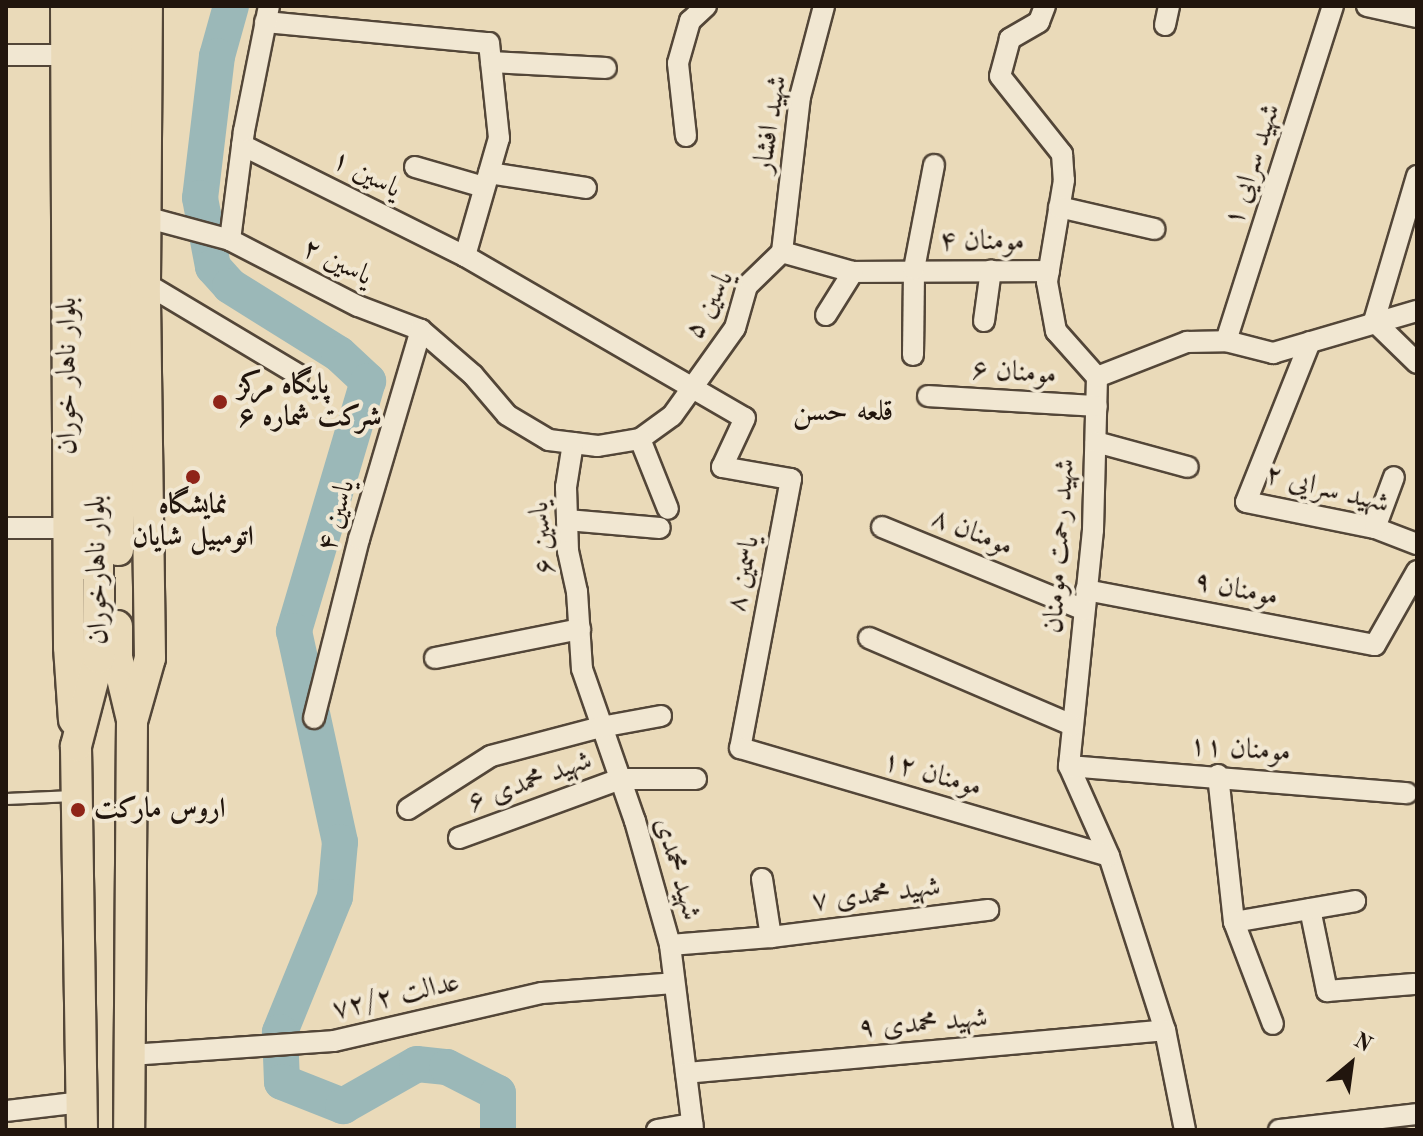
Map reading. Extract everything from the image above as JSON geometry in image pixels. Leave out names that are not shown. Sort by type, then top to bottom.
[{"type":"main road","name":"بلوار ناهار خوران","points":[[66,6],[69,647],[76,746]]},
{"type":"main road","name":"بلوار ناهارخوران","points":[[82,1116],[76,746],[99,658],[95,6]]},
{"type":"main road","name":"بلوار ناهارخوران","points":[[122,6],[117,657],[132,720],[129,1130]]},
{"type":"main road","points":[[132,720],[150,658],[145,283],[147,6]]},
{"type":"street","points":[[686,136],[678,63],[690,21],[706,6]]},
{"type":"street","name":"شهید افشار","points":[[782,252],[800,97],[824,6]]},
{"type":"street","points":[[1045,6],[1039,22],[1010,39],[1000,76],[1062,154],[1059,207],[1047,282],[1056,331],[1097,377],[1187,342],[1226,341],[1273,353],[1374,321],[1417,311]]},
{"type":"street","name":"شهید سرایی ۱","points":[[1226,341],[1333,6]]},
{"type":"street","points":[[1367,6],[1417,17]]},
{"type":"street","points":[[223,237],[267,14],[490,53],[606,68]]},
{"type":"street","points":[[465,256],[499,138],[490,53]]},
{"type":"street","points":[[6,55],[66,55]]},
{"type":"street","name":"یاسین ۱","points":[[242,145],[465,256],[745,418],[722,467]]},
{"type":"street","points":[[913,355],[914,269],[934,165]]},
{"type":"street","points":[[415,167],[486,180],[586,188]]},
{"type":"street","points":[[1374,321],[1417,176]]},
{"type":"street","points":[[1059,207],[1154,229]]},
{"type":"street","name":"یاسین ۲","points":[[145,217],[223,237],[358,306],[421,330]]},
{"type":"street","name":"۴ مومنان","points":[[782,252],[853,272],[914,269],[1049,271]]},
{"type":"street","name":"یاسین ۵","points":[[640,439],[672,416],[735,328],[747,286],[782,252]]},
{"type":"street","points":[[984,321],[991,270]]},
{"type":"street","points":[[826,315],[853,272]]},
{"type":"street","points":[[145,283],[299,375]]},
{"type":"street","points":[[1374,321],[1417,363]]},
{"type":"street","points":[[421,330],[473,375],[507,415],[549,440],[598,446],[640,439],[664,518],[567,520]]},
{"type":"street","name":"یاسین ۴","points":[[314,718],[359,539],[421,330]]},
{"type":"street","name":"شهید سرایی ۲","points":[[1310,342],[1246,502],[1375,528],[1417,544]]},
{"type":"street","name":"شهید رحمت مومنان","points":[[1097,377],[1093,530],[1069,766],[1109,856],[1165,1030],[1185,1130]]},
{"type":"street","name":"مومنان ۶","points":[[928,396],[1097,406]]},
{"type":"street","points":[[1096,442],[1188,467]]},
{"type":"street","name":"یاسین ۶","points":[[573,443],[566,487],[567,520],[580,629]]},
{"type":"street","name":"یاسمین ۸","points":[[722,467],[791,479],[740,748]]},
{"type":"street","points":[[1375,528],[1394,477]]},
{"type":"street","name":"مومنان ۸","points":[[882,527],[1085,600]]},
{"type":"street","points":[[6,528],[69,528]]},
{"type":"street","name":"مومنان ۹","points":[[1085,600],[1375,645],[1417,571]]},
{"type":"street","points":[[435,658],[580,629]]},
{"type":"street","name":"شهید محمدی","points":[[580,629],[582,669],[620,779],[670,945],[693,1127]]},
{"type":"street","points":[[869,638],[1072,725]]},
{"type":"street","points":[[408,809],[491,756],[601,727],[661,716]]},
{"type":"street","name":"مومنان ۱۲","points":[[740,748],[1109,856]]},
{"type":"street","name":"مومنان ۱۱","points":[[1069,766],[1218,775],[1407,793]]},
{"type":"street","points":[[1218,775],[1234,922],[1273,1024]]},
{"type":"street","points":[[620,779],[696,779]]},
{"type":"street","name":"۶ شهید محمدی","points":[[459,838],[620,779]]},
{"type":"street","points":[[762,879],[771,937]]},
{"type":"street","points":[[1234,922],[1355,901]]},
{"type":"street","points":[[1310,909],[1327,991],[1414,984]]},
{"type":"street","name":"شهید محمدی ۷","points":[[670,945],[771,937],[988,910]]},
{"type":"street","name":"عدالت ۷۲/۲","points":[[129,1055],[334,1041],[542,993],[674,983]]},
{"type":"street","name":"۹ شهید محمدی","points":[[686,1073],[1165,1030]]},
{"type":"street","points":[[6,1111],[82,1116]]},
{"type":"street","points":[[1279,1130],[1417,1114]]},
{"type":"street","points":[[657,1130],[693,1127]]},
{"type":"lane","points":[[6,799],[76,796]]},
{"type":"waterway","points":[[231,6],[217,56],[200,198],[213,267],[230,286],[339,354],[368,381],[294,631],[340,842],[335,897],[280,1032],[282,1082],[343,1106],[417,1064],[447,1067],[498,1093],[498,1130]]},
{"type":"place","name":"پایگاه مرکز شرکت شماره ۶","points":[[220,402]]},
{"type":"place","name":"نمایشگاه اتومبیل شایان","points":[[193,477]]},
{"type":"place","name":"اروس مارکت","points":[[78,810]]},
{"type":"district","name":"قلعه حسن","points":[[843,412]]}]
